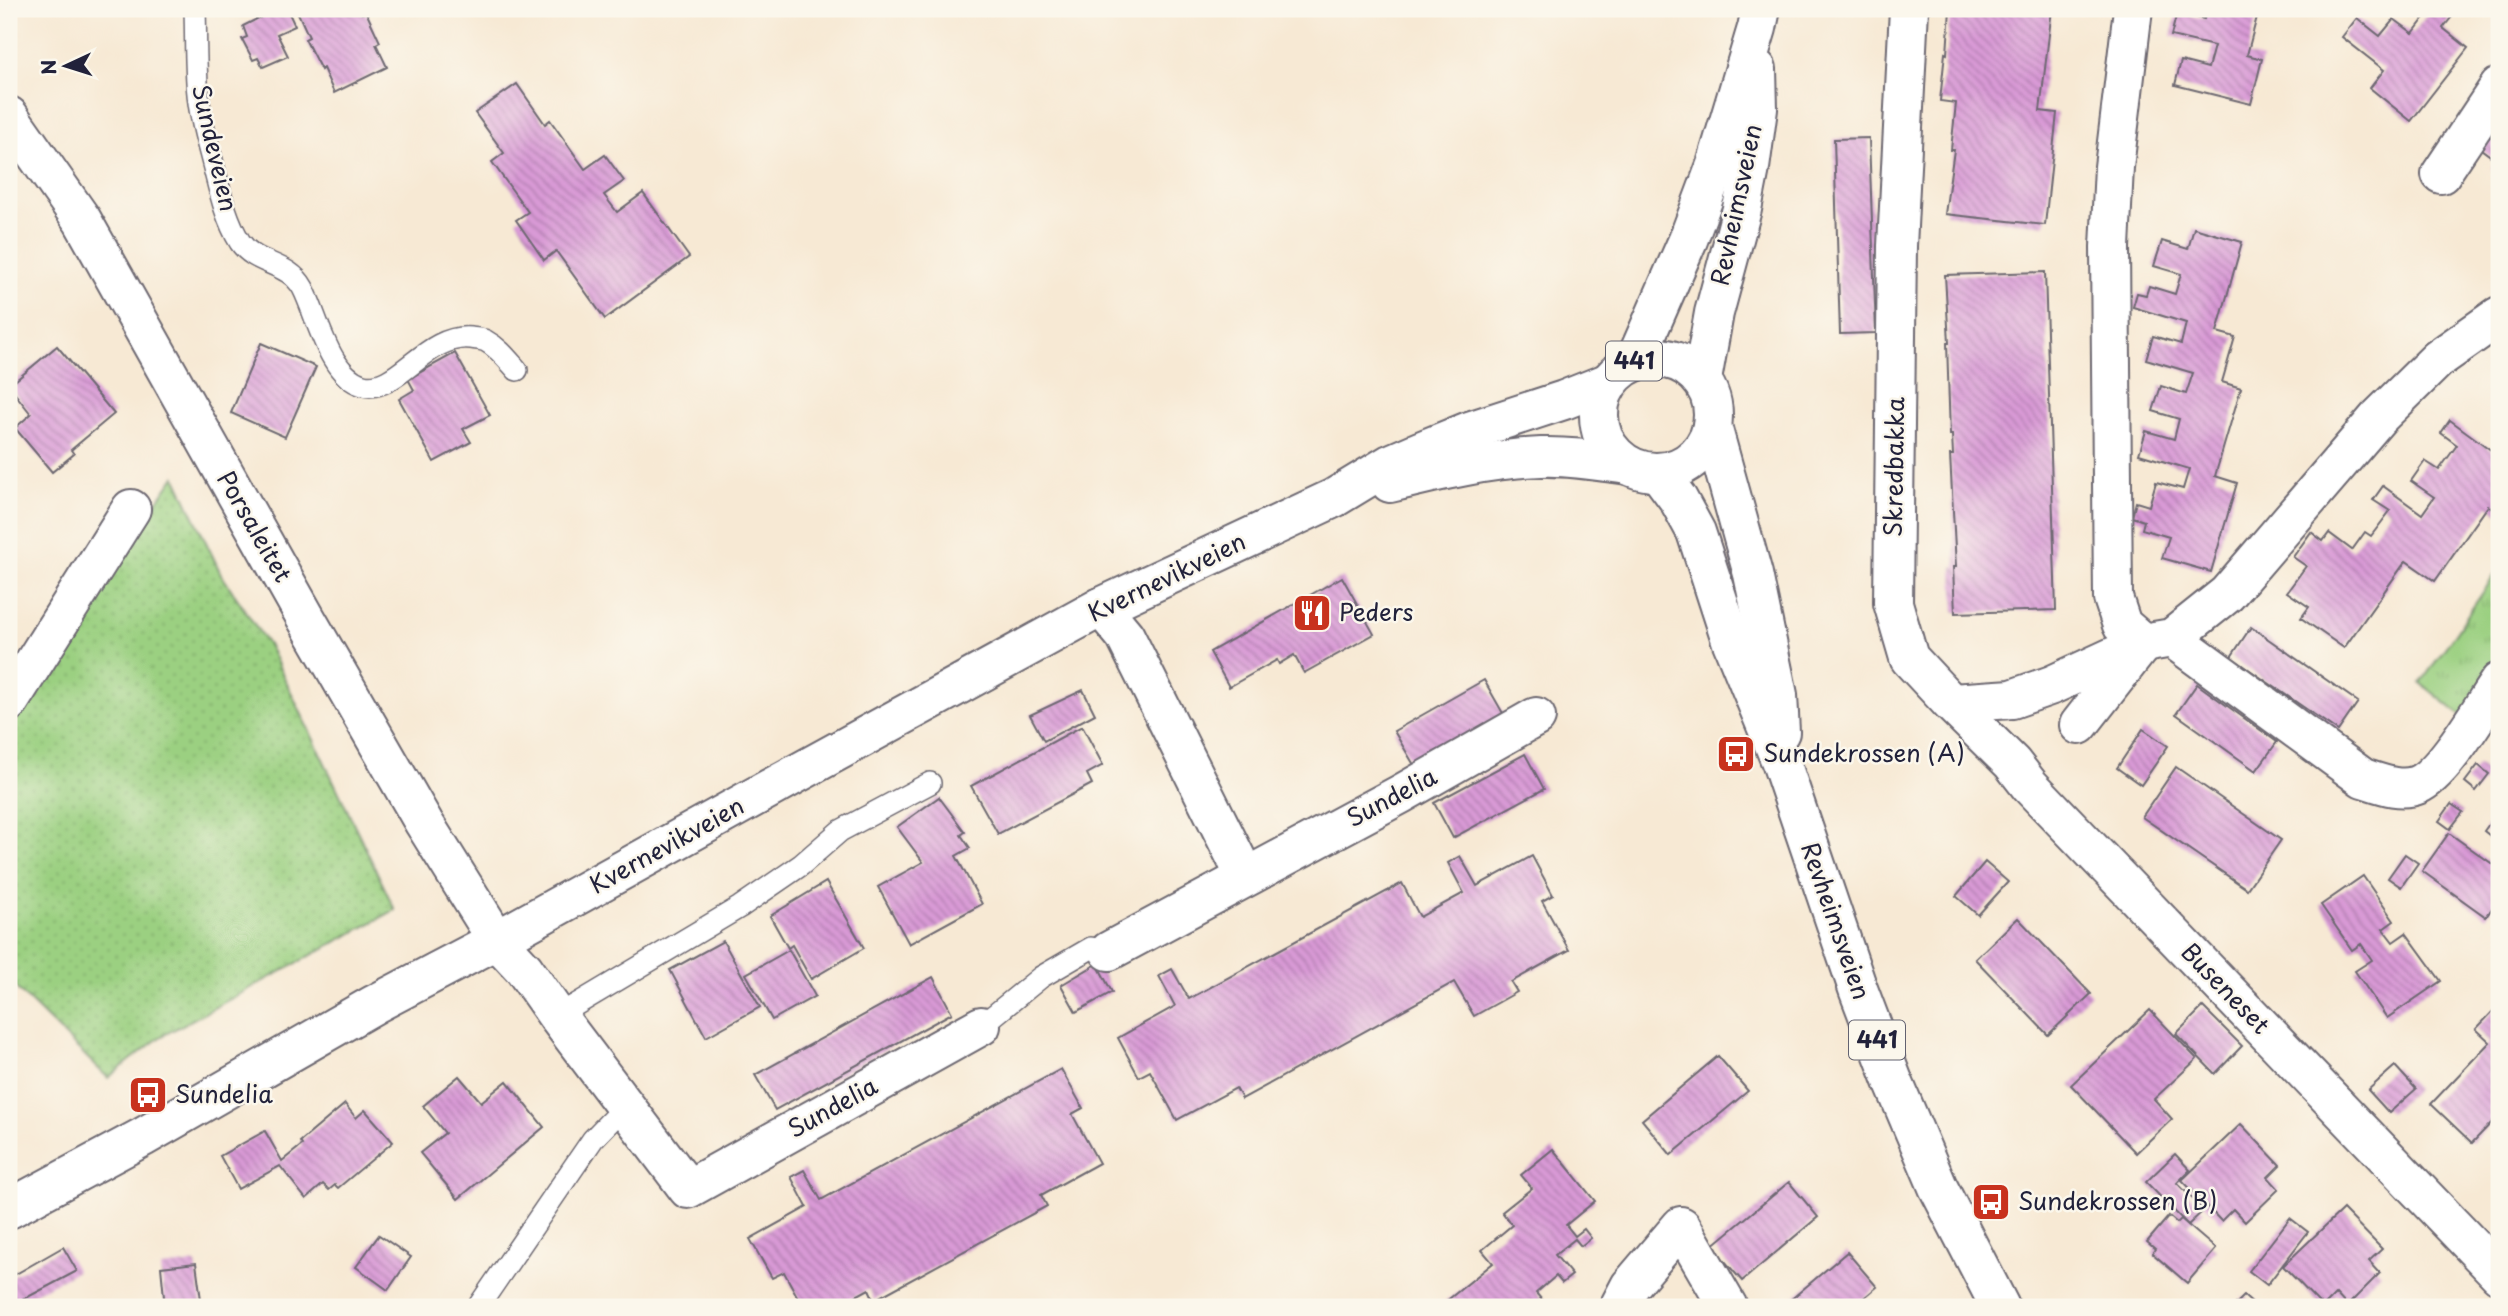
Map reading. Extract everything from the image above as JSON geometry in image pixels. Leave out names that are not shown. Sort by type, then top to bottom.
[{"type":"street","name":"Skredbakka","points":[[1909,9],[1897,246],[1893,603],[1909,658],[1951,703]]},
{"type":"street","points":[[2133,9],[2114,167],[2110,247],[2113,598],[2122,625],[2158,640],[2363,778],[2395,788],[2416,786],[2439,769],[2499,682]]},
{"type":"street","name":"Revheimsveien","points":[[1621,372],[1688,240],[1716,165],[1759,19]]},
{"type":"street","name":"Revheimsveien","points":[[1702,380],[1714,313],[1742,209],[1750,168],[1758,108],[1759,19]]},
{"type":"street","points":[[2441,174],[2499,87]]},
{"type":"street","name":"Porsaleitet","points":[[9,116],[82,220],[424,823],[498,940]]},
{"type":"street","points":[[1951,703],[2012,699],[2052,685],[2158,640],[2227,594],[2378,418],[2438,359],[2499,316]]},
{"type":"street","name":"441","points":[[1643,469],[1612,453],[1603,437],[1598,419],[1600,400],[1621,372],[1653,357],[1671,359],[1689,367],[1702,380],[1711,397],[1712,426]]},
{"type":"street","name":"Kvernevikveien","points":[[9,1209],[143,1137],[375,1004],[498,940],[1101,607],[1334,498],[1390,464],[1469,431],[1564,400],[1621,372]]},
{"type":"street","points":[[1643,469],[1677,468],[1693,458],[1705,443],[1712,426]]},
{"type":"street","name":"Revheimsveien","points":[[1712,426],[1749,561],[1775,681],[1781,762]]},
{"type":"street","name":"Kvernevikveien","points":[[1334,498],[1405,479],[1503,461],[1541,457],[1577,458],[1643,469]]},
{"type":"street","name":"Revheimsveien","points":[[1643,469],[1678,499],[1696,532],[1731,640],[1781,762],[1858,989],[1893,1081],[1938,1187],[2000,1307]]},
{"type":"street","points":[[9,702],[131,509]]},
{"type":"street","points":[[1101,607],[1125,636],[1245,876]]},
{"type":"street","points":[[2079,725],[2158,640]]},
{"type":"street","name":"Buseneset","points":[[1951,703],[2012,763],[2030,786],[2499,1274]]},
{"type":"street","name":"Sundelia","points":[[1110,951],[1536,717]]},
{"type":"street","name":"Sundelia","points":[[498,940],[524,969],[688,1189],[981,1026]]},
{"type":"street","points":[[1619,1307],[1630,1286],[1681,1226],[1728,1307]]},
{"type":"lane","name":"Sundeveien","points":[[195,9],[198,96],[224,209],[241,244],[262,260],[282,266],[299,280],[324,340],[350,379],[363,385],[379,386],[443,341],[463,338],[484,340],[517,370]]},
{"type":"lane","points":[[557,1016],[740,907],[802,865],[840,831],[930,783]]},
{"type":"lane","name":"Sundelia","points":[[981,1026],[1041,977],[1091,948],[1110,951]]},
{"type":"lane","points":[[478,1307],[593,1139],[625,1106]]},
{"type":"green space","points":[[175,476],[221,574],[270,648],[395,910],[160,1037],[108,1078],[9,981],[9,714]]},
{"type":"green space","points":[[2499,569],[2499,667],[2464,718],[2421,683]]},
{"type":"building","points":[[257,9],[287,9],[295,26],[277,34],[288,56],[263,67],[258,58],[253,60],[242,39],[247,37],[243,26],[261,17]]},
{"type":"building","points":[[303,9],[360,9],[362,13],[366,12],[380,42],[376,44],[387,67],[334,93],[323,68],[321,70],[305,39],[309,37],[298,13]]},
{"type":"building","points":[[1950,9],[2052,9],[2040,111],[2057,113],[2045,225],[1945,214],[1954,150],[1951,150],[1956,103],[1940,101]]},
{"type":"building","points":[[2207,9],[2259,9],[2247,55],[2262,59],[2251,104],[2175,85],[2181,61],[2208,68],[2214,46],[2171,36],[2177,12],[2204,19]]},
{"type":"building","points":[[2417,9],[2458,9],[2443,28],[2468,48],[2411,121],[2370,88],[2384,70],[2342,37],[2357,18],[2380,36],[2394,19],[2413,33],[2426,16]]},
{"type":"building","points":[[517,84],[545,124],[550,120],[585,169],[605,155],[624,181],[604,195],[617,212],[643,193],[689,257],[605,319],[556,251],[544,260],[516,220],[528,212],[492,162],[504,153],[475,113]]},
{"type":"building","points":[[2487,134],[2499,143],[2499,175],[2491,168],[2497,161],[2477,146]]},
{"type":"building","points":[[1869,138],[1876,333],[1840,334],[1834,139]]},
{"type":"building","points":[[2194,228],[2242,242],[2217,332],[2235,337],[2222,382],[2241,388],[2215,476],[2237,483],[2211,572],[2162,558],[2169,537],[2142,529],[2144,521],[2132,517],[2136,502],[2149,506],[2156,482],[2183,489],[2189,469],[2139,454],[2146,431],[2174,439],[2179,419],[2153,411],[2161,386],[2186,394],[2193,373],[2146,359],[2153,336],[2181,344],[2186,323],[2133,307],[2137,293],[2146,295],[2149,286],[2175,294],[2181,274],[2154,266],[2162,241],[2188,249]]},
{"type":"building","points":[[2045,272],[2056,610],[1955,613],[1953,567],[1956,567],[1950,455],[1953,455],[1950,435],[1945,275]]},
{"type":"building","points":[[261,343],[316,367],[285,437],[231,413]]},
{"type":"building","points":[[57,346],[114,414],[71,450],[74,454],[52,472],[15,428],[31,414],[9,386]]},
{"type":"building","points":[[455,353],[490,415],[463,429],[471,442],[434,462],[399,399],[414,390],[408,379]]},
{"type":"building","points":[[2450,420],[2499,456],[2499,514],[2488,506],[2435,581],[2406,561],[2344,648],[2301,618],[2309,607],[2287,592],[2306,566],[2293,557],[2311,532],[2323,541],[2329,533],[2352,550],[2365,532],[2371,536],[2390,511],[2373,500],[2383,486],[2422,514],[2434,497],[2411,481],[2425,461],[2439,470],[2457,445],[2441,433]]},
{"type":"building","points":[[1342,577],[1374,634],[1304,673],[1294,655],[1279,664],[1277,660],[1229,687],[1210,652]]},
{"type":"building","points":[[2251,627],[2358,702],[2338,731],[2231,657]]},
{"type":"building","points":[[1484,680],[1504,715],[1414,765],[1394,731]]},
{"type":"building","points":[[2197,684],[2277,742],[2256,771],[2176,714]]},
{"type":"building","points":[[1083,690],[1095,714],[1044,741],[1030,715]]},
{"type":"building","points":[[1082,726],[1103,765],[1087,774],[1092,784],[998,834],[971,786]]},
{"type":"building","points":[[2143,729],[2168,746],[2141,785],[2117,768]]},
{"type":"building","points":[[1525,754],[1544,789],[1453,838],[1434,803]]},
{"type":"building","points":[[2478,765],[2489,774],[2476,791],[2465,782]]},
{"type":"building","points":[[2176,767],[2281,840],[2247,889],[2142,817]]},
{"type":"building","points":[[939,797],[965,832],[961,835],[970,848],[956,856],[982,904],[909,944],[878,887],[923,862],[897,827]]},
{"type":"building","points":[[2451,804],[2463,812],[2450,829],[2439,821]]},
{"type":"building","points":[[2499,810],[2499,843],[2484,831]]},
{"type":"building","points":[[2449,833],[2494,865],[2499,857],[2499,898],[2486,917],[2422,871]]},
{"type":"building","points":[[2405,854],[2418,863],[2401,887],[2388,878]]},
{"type":"building","points":[[1460,856],[1477,886],[1532,856],[1553,895],[1542,901],[1569,950],[1511,982],[1517,992],[1474,1016],[1454,982],[1242,1099],[1236,1088],[1177,1120],[1150,1071],[1139,1077],[1118,1038],[1175,1006],[1159,976],[1172,969],[1189,999],[1402,883],[1420,917],[1464,893],[1448,863]]},
{"type":"building","points":[[1985,862],[2008,882],[1978,915],[1956,896]]},
{"type":"building","points":[[2363,876],[2394,921],[2383,929],[2393,942],[2406,933],[2441,981],[2387,1018],[2355,971],[2372,960],[2361,944],[2352,950],[2321,905]]},
{"type":"building","points":[[826,882],[864,948],[811,979],[792,945],[788,948],[770,916]]},
{"type":"building","points":[[2018,918],[2091,994],[2048,1035],[1975,959]]},
{"type":"building","points":[[723,941],[760,1007],[706,1037],[670,970]]},
{"type":"building","points":[[789,950],[815,996],[772,1020],[746,974]]},
{"type":"building","points":[[1097,964],[1112,992],[1076,1012],[1061,985]]},
{"type":"building","points":[[933,977],[952,1013],[775,1110],[755,1075]]},
{"type":"building","points":[[2499,1005],[2499,1115],[2472,1143],[2431,1104],[2490,1042],[2476,1029]]},
{"type":"building","points":[[2203,1007],[2242,1046],[2215,1074],[2176,1034]]},
{"type":"building","points":[[2150,1010],[2197,1059],[2154,1099],[2172,1119],[2136,1153],[2071,1085]]},
{"type":"building","points":[[1718,1056],[1748,1091],[1671,1155],[1642,1120]]},
{"type":"building","points":[[2395,1066],[2416,1089],[2389,1113],[2368,1090]]},
{"type":"building","points":[[1061,1069],[1083,1108],[1072,1114],[1099,1163],[1041,1195],[1047,1206],[874,1300],[869,1289],[836,1307],[803,1307],[784,1272],[772,1278],[750,1239],[807,1207],[791,1177],[804,1170],[821,1200]]},
{"type":"building","points":[[459,1076],[481,1102],[507,1081],[544,1127],[458,1199],[420,1153],[445,1133],[423,1106]]},
{"type":"building","points":[[345,1104],[356,1118],[365,1110],[393,1142],[338,1188],[335,1185],[329,1190],[323,1184],[306,1199],[280,1166],[238,1189],[220,1156],[265,1131],[282,1161]]},
{"type":"building","points":[[2241,1124],[2280,1165],[2268,1177],[2279,1189],[2245,1222],[2233,1209],[2221,1221],[2182,1180]]},
{"type":"building","points":[[1553,1149],[1595,1201],[1566,1225],[1575,1236],[1584,1229],[1591,1238],[1581,1246],[1575,1239],[1555,1255],[1572,1275],[1562,1283],[1556,1276],[1536,1293],[1548,1307],[1439,1307],[1493,1263],[1482,1250],[1512,1225],[1502,1212],[1532,1188],[1521,1175]]},
{"type":"building","points":[[2175,1154],[2190,1170],[2177,1183],[2204,1210],[2188,1225],[2146,1182]]},
{"type":"building","points":[[1789,1182],[1818,1217],[1742,1281],[1712,1246]]},
{"type":"building","points":[[2343,1209],[2382,1249],[2369,1261],[2380,1273],[2347,1306],[2336,1294],[2323,1307],[2283,1266]]},
{"type":"building","points":[[2169,1216],[2177,1223],[2181,1219],[2216,1249],[2187,1283],[2152,1253],[2155,1249],[2147,1242]]},
{"type":"building","points":[[2290,1218],[2308,1232],[2267,1285],[2249,1271]]},
{"type":"building","points":[[379,1235],[411,1257],[388,1290],[356,1267]]},
{"type":"building","points":[[63,1247],[77,1271],[9,1307],[9,1278]]},
{"type":"building","points":[[1847,1252],[1877,1287],[1853,1307],[1782,1307]]},
{"type":"building","points":[[196,1263],[202,1307],[165,1307],[161,1267]]},
{"type":"building","points":[[2244,1296],[2256,1307],[2233,1307]]},
{"type":"place","name":"Peders","points":[[1312,613]]},
{"type":"place","name":"Sundekrossen (A)","points":[[1736,754]]},
{"type":"place","name":"Sundelia","points":[[148,1095]]},
{"type":"place","name":"Sundekrossen (B)","points":[[1991,1202]]}]
